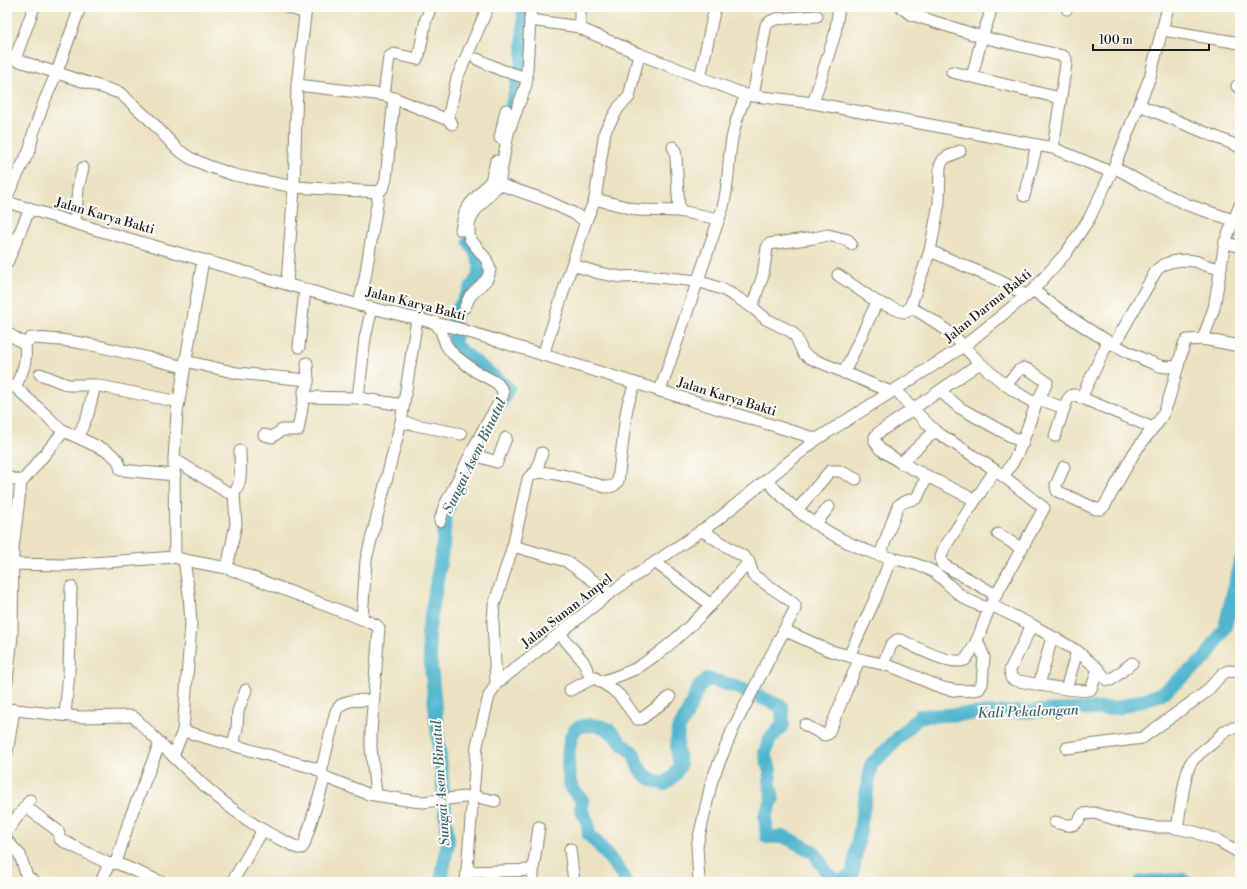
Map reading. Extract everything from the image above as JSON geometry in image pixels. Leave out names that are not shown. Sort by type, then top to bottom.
[{"type":"street","points":[[34,7],[11,58],[120,93],[150,119],[177,149],[190,158],[234,175],[294,187],[379,192]]},
{"type":"street","points":[[7,196],[30,149],[44,102],[57,72],[80,7]]},
{"type":"street","points":[[287,283],[294,187],[298,85],[306,10],[288,7]]},
{"type":"street","points":[[359,304],[366,278],[379,192],[384,186],[387,174],[389,57],[394,54],[417,59],[426,19],[431,7]]},
{"type":"street","points":[[298,85],[389,96],[449,121],[457,78],[488,7]]},
{"type":"street","points":[[461,230],[468,214],[495,182],[508,133],[523,95],[526,78],[531,7]]},
{"type":"street","points":[[580,7],[580,27]]},
{"type":"street","points":[[700,78],[715,7]]},
{"type":"street","points":[[813,103],[835,34],[839,7]]},
{"type":"street","points":[[901,7],[910,14],[982,37],[1063,56],[1066,59],[1066,64],[1053,148]]},
{"type":"street","points":[[972,77],[990,12],[986,7]]},
{"type":"street","name":"Jalan Darma Bakti","points":[[817,439],[894,391],[971,355],[1066,253],[1089,219],[1139,106],[1150,77],[1168,7]]},
{"type":"street","points":[[660,391],[719,219],[728,187],[730,151],[734,130],[750,96],[766,25],[776,19],[817,16]]},
{"type":"street","points":[[530,20],[580,27],[639,54],[750,96],[813,103],[1053,148],[1112,169],[1188,205],[1233,220]]},
{"type":"street","points":[[1163,30],[1240,43]]},
{"type":"street","points":[[543,355],[552,322],[573,265],[586,221],[595,200],[605,131],[619,107],[629,97],[639,54]]},
{"type":"street","points":[[477,59],[510,74],[526,78]]},
{"type":"street","points":[[952,72],[1060,98]]},
{"type":"street","points":[[1139,106],[1240,146]]},
{"type":"street","points":[[495,182],[495,169],[506,110]]},
{"type":"street","points":[[1024,196],[1036,145]]},
{"type":"street","points":[[673,147],[676,157],[679,211]]},
{"type":"street","points":[[838,275],[877,302],[906,312],[910,307],[930,251],[938,203],[940,166],[943,160],[947,157],[960,151]]},
{"type":"street","points":[[75,222],[78,188],[83,168]]},
{"type":"street","points":[[495,182],[545,200],[586,221]]},
{"type":"street","points":[[595,200],[638,210],[679,211],[719,219]]},
{"type":"street","name":"Jalan Karya Bakti","points":[[7,202],[372,308],[456,328],[817,439]]},
{"type":"street","points":[[1203,340],[1214,308],[1225,242],[1240,205]]},
{"type":"street","points":[[7,263],[30,208]]},
{"type":"street","points":[[465,307],[470,296],[487,279],[490,269],[486,259],[470,239],[468,214]]},
{"type":"street","points":[[752,308],[769,244],[828,235],[843,238],[848,240],[851,244]]},
{"type":"street","points":[[1225,242],[1240,247]]},
{"type":"street","points":[[930,251],[1030,293],[1111,343],[1160,366],[1178,366]]},
{"type":"street","points":[[173,756],[183,731],[191,624],[189,594],[180,558],[174,459],[184,364],[203,260]]},
{"type":"street","points":[[1081,398],[1111,343],[1160,266],[1166,263],[1185,260],[1194,261],[1209,267],[1221,268]]},
{"type":"street","points":[[573,265],[600,273],[621,277],[648,276],[698,281],[733,295],[766,319],[792,332],[796,337],[803,353],[810,358],[844,373],[894,391],[935,431],[999,473],[1044,508],[992,603],[977,640],[965,660],[959,661],[929,653],[901,640],[897,640],[891,645],[883,664]]},
{"type":"street","points":[[299,347],[305,289]]},
{"type":"street","points":[[844,373],[877,302]]},
{"type":"street","points":[[910,307],[926,315],[954,336],[971,355],[1006,385],[1038,401],[1064,408]]},
{"type":"street","points":[[358,398],[365,338],[372,308]]},
{"type":"street","points":[[362,618],[366,560],[401,422],[417,319]]},
{"type":"street","points":[[440,324],[446,345],[453,354],[475,371],[497,383],[502,391],[500,401],[444,507],[440,522]]},
{"type":"street","points":[[7,333],[25,344],[27,357],[22,373],[11,387],[46,414],[64,431],[109,452],[118,460],[121,470],[175,475]]},
{"type":"street","points":[[25,344],[31,338],[76,342],[237,373],[308,381]]},
{"type":"street","points":[[1064,467],[1056,485],[1057,491],[1096,509],[1101,509],[1105,505],[1134,453],[1160,419],[1165,409],[1184,344],[1187,340],[1203,340],[1240,346]]},
{"type":"street","points":[[971,355],[940,391],[908,404],[875,437],[875,441],[880,449],[901,463],[975,500]]},
{"type":"street","points":[[264,435],[272,437],[282,430],[298,430],[304,392],[307,388],[308,381],[307,363]]},
{"type":"street","points":[[1006,385],[1018,371],[1024,368],[1047,382],[1014,462],[999,473],[975,500],[944,548],[941,561],[992,603],[1032,624],[1077,651],[1098,669],[1107,680],[1111,680],[1132,663]]},
{"type":"street","points":[[40,374],[68,385],[95,385],[179,402]]},
{"type":"street","points":[[496,684],[493,622],[494,605],[513,546],[526,483],[531,474],[536,473],[558,475],[611,487],[616,485],[618,481],[628,404],[635,383]]},
{"type":"street","points":[[78,438],[88,414],[95,385]]},
{"type":"street","points":[[940,391],[960,408],[1023,443]]},
{"type":"street","points":[[1055,436],[1068,398],[1072,395],[1153,428]]},
{"type":"street","points":[[304,397],[358,398],[403,405]]},
{"type":"street","points":[[401,422],[460,434]]},
{"type":"street","points":[[7,681],[12,636],[10,565],[21,483],[64,431]]},
{"type":"street","points":[[901,463],[935,431]]},
{"type":"street","points":[[472,455],[497,462],[506,438]]},
{"type":"street","name":"Jalan Sunan Ampel","points":[[467,877],[478,745],[489,696],[496,684],[610,593],[717,520],[817,439]]},
{"type":"street","points":[[227,568],[236,524],[234,493],[238,488],[240,451]]},
{"type":"street","points":[[536,473],[542,453]]},
{"type":"street","points":[[174,459],[227,492],[234,493]]},
{"type":"street","points":[[797,510],[830,471],[840,471],[856,479]]},
{"type":"street","points":[[805,725],[824,736],[828,734],[872,606],[898,506],[906,500],[917,498],[927,476]]},
{"type":"street","points":[[7,477],[21,483]]},
{"type":"street","points":[[767,480],[780,495],[797,510],[815,524],[845,541],[886,556],[907,561],[934,572],[964,598],[992,603]]},
{"type":"street","points":[[815,524],[829,507]]},
{"type":"street","points":[[699,882],[697,846],[712,780],[733,729],[795,609],[795,605],[757,579],[753,575],[749,562],[735,550],[701,530]]},
{"type":"street","points":[[998,534],[1021,548]]},
{"type":"street","points":[[513,546],[566,561],[610,593]]},
{"type":"street","points":[[10,565],[65,566],[180,558],[227,568],[336,610],[362,618],[376,625],[379,628],[371,746],[376,795]]},
{"type":"street","points":[[655,562],[711,605]]},
{"type":"street","points":[[570,690],[598,680],[624,674],[637,668],[690,626],[711,605],[749,562]]},
{"type":"street","points":[[65,715],[70,662],[71,587]]},
{"type":"street","points":[[1032,624],[1010,670],[1010,678],[1038,685],[1066,689],[1090,690],[1098,669]]},
{"type":"street","points":[[784,630],[828,650],[854,658],[883,664],[946,689],[959,691],[977,689],[981,687],[984,657],[977,640]]},
{"type":"street","points":[[560,634],[583,661],[589,674],[620,696],[637,719],[641,719],[670,697]]},
{"type":"street","points":[[1038,685],[1052,637]]},
{"type":"street","points":[[1066,689],[1077,651]]},
{"type":"street","points":[[1067,748],[1142,738],[1206,692],[1222,674],[1228,671],[1240,672]]},
{"type":"street","points":[[233,745],[237,728],[238,711],[246,690]]},
{"type":"street","points":[[7,752],[11,710],[79,717],[132,716],[215,796],[263,830],[298,848],[302,848],[323,775],[336,711],[346,701],[374,700]]},
{"type":"street","points":[[1177,828],[1190,765],[1200,753],[1217,739],[1223,731],[1230,728],[1240,728]]},
{"type":"street","points":[[183,731],[314,768],[323,775],[363,792],[376,795],[417,802],[473,796],[495,801]]},
{"type":"street","points":[[101,882],[113,864],[160,743]]},
{"type":"street","points":[[7,831],[28,804],[58,831],[60,839],[63,841],[113,864],[162,882]]},
{"type":"street","points":[[1055,822],[1064,825],[1076,824],[1083,814],[1090,812],[1109,816],[1128,823],[1154,827],[1171,827],[1195,832],[1219,841],[1240,853]]},
{"type":"street","points":[[533,882],[533,870],[539,827]]},
{"type":"street","points":[[232,882],[263,830]]},
{"type":"street","points":[[7,840],[20,855],[27,877],[35,882]]},
{"type":"street","points":[[570,849],[574,882]]},
{"type":"street","points":[[467,877],[533,870]]},
{"type":"waterway","name":"Sungai Asem Binatul","points":[[507,125],[523,60],[524,7]]},
{"type":"waterway","name":"Sungai Asem Binatul","points":[[469,241],[476,253],[481,267],[477,279],[454,316],[455,346],[508,388],[500,405]]},
{"type":"waterway","name":"Sungai Asem Binatul","points":[[441,882],[448,841],[428,634],[443,545],[445,514],[449,506]]},
{"type":"waterway","name":"Kali Pekalongan","points":[[851,882],[871,765],[920,716],[1117,708],[1161,694],[1205,659],[1225,627],[1240,562]]},
{"type":"waterway","points":[[625,882],[622,874],[589,835],[588,824],[581,809],[582,800],[574,791],[570,783],[568,767],[570,740],[573,733],[579,727],[589,725],[606,728],[632,752],[640,770],[651,779],[665,784],[674,776],[680,766],[677,748],[678,730],[699,687],[707,679],[736,687],[782,707],[783,725],[769,740],[765,753],[770,770],[770,786],[773,798],[765,817],[767,837],[785,837],[814,852],[828,875],[838,881],[851,876]]},
{"type":"waterway","name":"Kali Pekalongan","points":[[1141,882],[1183,880],[1186,882]]}]
